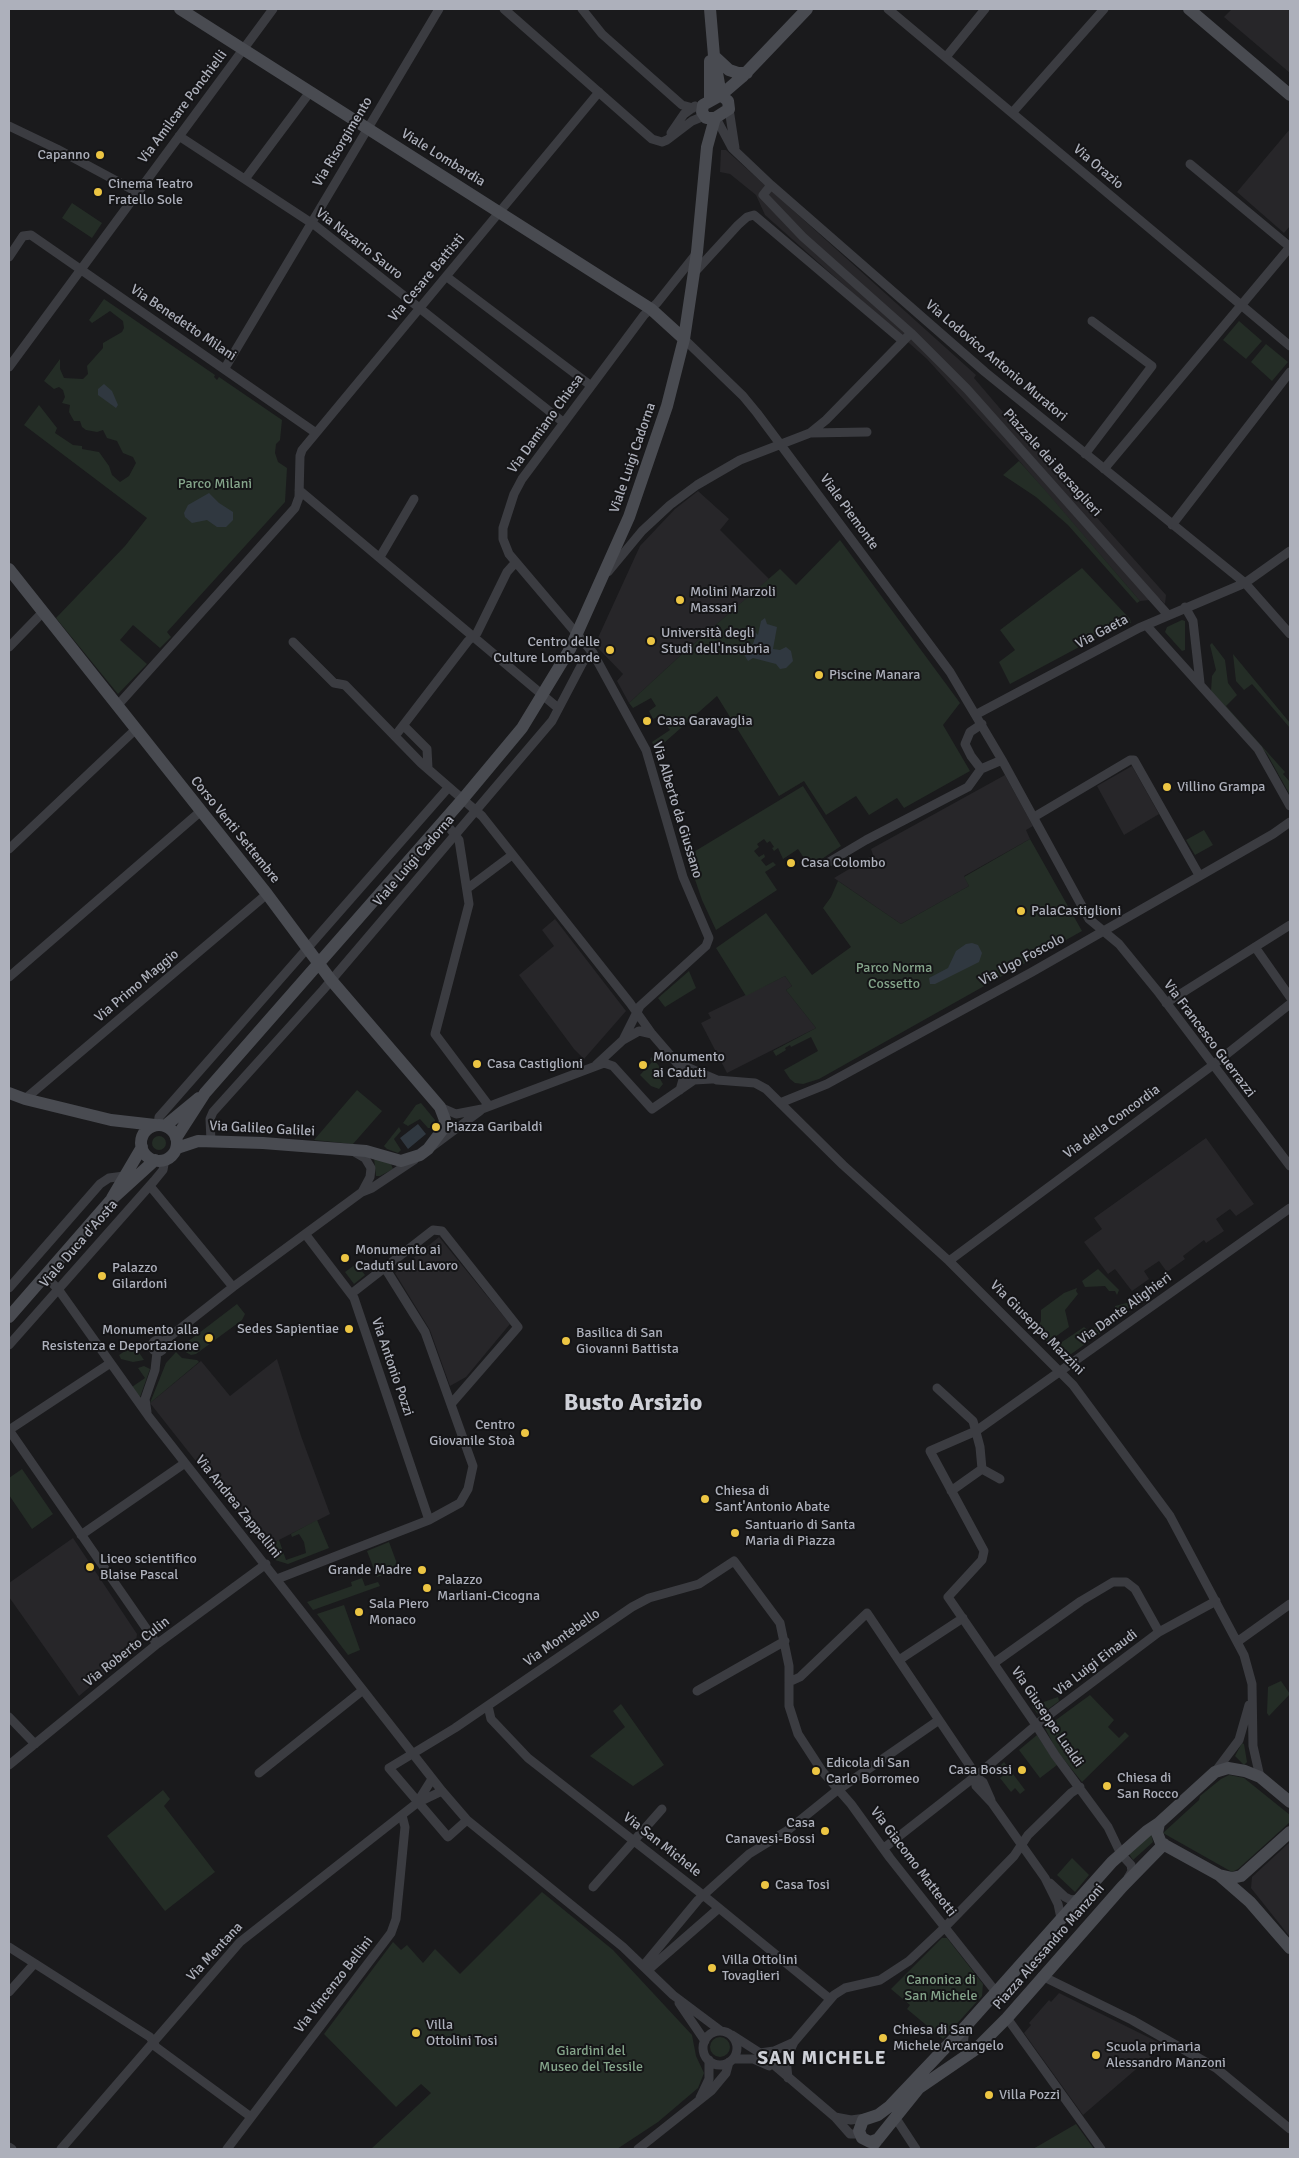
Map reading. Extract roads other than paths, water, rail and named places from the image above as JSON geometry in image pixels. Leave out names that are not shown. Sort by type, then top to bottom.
[{"type":"street","name":"Viale Lombardia","points":[[180,9],[651,309],[684,339]]},
{"type":"street","name":"Via Amilcare Ponchielli","points":[[9,367],[273,9]]},
{"type":"street","name":"Via Risorgimento","points":[[225,368],[440,9]]},
{"type":"street","points":[[504,9],[652,139],[662,142],[668,140],[692,121],[710,117],[719,101],[807,9]]},
{"type":"street","points":[[582,9],[607,39],[682,105],[693,108]]},
{"type":"street","points":[[710,9],[719,101],[737,152]]},
{"type":"street","name":"Via Orazio","points":[[888,9],[1290,346]]},
{"type":"street","points":[[946,57],[985,9]]},
{"type":"street","points":[[1012,113],[1104,9]]},
{"type":"street","points":[[1188,9],[1290,95]]},
{"type":"street","points":[[712,39],[719,101]]},
{"type":"street","points":[[714,56],[729,70],[744,75]]},
{"type":"street","points":[[245,179],[310,92]]},
{"type":"street","name":"Via Cesare Battisti","points":[[117,706],[295,508],[299,490],[300,456],[316,432],[420,310],[599,92]]},
{"type":"street","points":[[668,140],[684,114],[693,108],[719,101]]},
{"type":"street","name":"Viale Luigi Cadorna","points":[[319,963],[504,750],[543,696],[578,634],[603,578],[652,455],[684,339],[697,252],[710,117],[701,109],[719,101]]},
{"type":"street","name":"Via Lodovico Antonio Muratori","points":[[710,117],[737,152],[771,185],[967,356],[1172,525],[1245,582],[1290,634]]},
{"type":"street","points":[[9,126],[57,149],[137,192]]},
{"type":"street","name":"Via Nazario Sauro","points":[[179,136],[311,223],[562,422]]},
{"type":"street","points":[[1104,469],[1290,247],[1190,164]]},
{"type":"street","name":"Piazzale dei Bersaglieri","points":[[771,185],[763,195],[803,237],[910,333],[967,389],[1168,615]]},
{"type":"street","points":[[694,274],[738,225],[747,217],[754,216],[903,341]]},
{"type":"street","name":"Via Benedetto Milani","points":[[9,257],[24,236],[29,234],[33,236],[316,432]]},
{"type":"street","name":"Via Damiano Chiesa","points":[[578,634],[515,563],[503,539],[505,517],[522,479],[562,422],[697,252]]},
{"type":"street","points":[[447,277],[590,385]]},
{"type":"street","points":[[1085,454],[1152,366],[1092,321]]},
{"type":"street","points":[[603,578],[635,539],[670,505],[726,467],[772,446],[810,433],[826,420],[910,333]]},
{"type":"street","name":"Viale Piemonte","points":[[684,339],[743,396],[781,444],[950,672],[982,724],[1034,817]]},
{"type":"street","points":[[1172,525],[1290,372]]},
{"type":"street","points":[[810,433],[867,432]]},
{"type":"street","points":[[299,490],[558,708]]},
{"type":"street","points":[[380,557],[414,499]]},
{"type":"street","name":"Via Gaeta","points":[[976,714],[1146,625],[1245,582],[1290,551]]},
{"type":"street","points":[[395,736],[477,633],[507,572],[515,563]]},
{"type":"street","name":"Corso Venti Settembre","points":[[9,569],[267,894],[331,980],[440,1106]]},
{"type":"street","points":[[1185,607],[1193,622],[1201,685]]},
{"type":"street","points":[[9,647],[43,612]]},
{"type":"street","points":[[1146,625],[1258,749],[1290,806]]},
{"type":"street","name":"Via Alberto da Giussano","points":[[578,634],[593,653],[649,756],[683,877],[709,938],[706,946],[636,1010]]},
{"type":"street","points":[[293,642],[334,684],[345,685],[448,788],[476,812],[636,1010],[652,1034],[678,1063],[684,1076],[680,1090]]},
{"type":"street","name":"Viale Luigi Cadorna","points":[[331,980],[457,835],[552,721],[584,662],[593,653]]},
{"type":"street","points":[[1175,656],[1183,660],[1196,654]]},
{"type":"street","points":[[981,769],[965,744],[970,732],[982,724]]},
{"type":"street","points":[[404,726],[427,749],[428,768]]},
{"type":"street","points":[[9,850],[136,729]]},
{"type":"street","points":[[504,750],[518,762]]},
{"type":"street","points":[[829,862],[866,840],[968,787],[981,769],[1002,760]]},
{"type":"street","points":[[1034,817],[1130,760],[1134,760],[1199,875]]},
{"type":"street","name":"Viale Luigi Cadorna","points":[[309,948],[448,788]]},
{"type":"street","points":[[9,977],[200,811]]},
{"type":"street","name":"Via Francesco Guerrazzi","points":[[1034,817],[1089,919],[1118,944],[1166,1003],[1290,1166]]},
{"type":"street","points":[[444,821],[457,835],[468,888],[468,911],[434,1030],[437,1039],[486,1108]]},
{"type":"street","name":"Via Ugo Foscolo","points":[[780,1103],[827,1084],[1102,932],[1273,834],[1290,822]]},
{"type":"street","points":[[468,888],[512,855]]},
{"type":"street","name":"Via Primo Maggio","points":[[14,1097],[267,894]]},
{"type":"street","points":[[1166,1003],[1290,925]]},
{"type":"street","points":[[1255,947],[1290,997]]},
{"type":"street","points":[[159,1125],[159,1117],[309,948]]},
{"type":"street","points":[[111,1120],[129,1129],[142,1145],[148,1157],[160,1160],[172,1155],[176,1143],[205,1094],[319,963]]},
{"type":"street","points":[[211,1140],[210,1119],[213,1112],[331,980]]},
{"type":"street","name":"Via della Concordia","points":[[949,1261],[1060,1177],[1214,1065],[1290,1004]]},
{"type":"street","points":[[596,1065],[615,1049],[622,1040],[632,1023],[636,1010]]},
{"type":"street","points":[[622,1040],[640,1032],[652,1034]]},
{"type":"street","points":[[615,1049],[616,1063],[620,1073]]},
{"type":"street","points":[[678,1063],[693,1067],[714,1079]]},
{"type":"street","points":[[440,1106],[456,1114],[486,1108],[596,1065],[609,1064],[642,1096],[651,1101],[662,1102],[697,1079],[714,1079]]},
{"type":"street","name":"Via Giuseppe Mazzini","points":[[714,1079],[758,1084],[843,1165],[949,1261],[1061,1372],[1170,1516],[1237,1642],[1251,1675],[1253,1746],[1260,1778]]},
{"type":"street","points":[[142,1145],[145,1132],[180,1112],[205,1094]]},
{"type":"street","points":[[14,1097],[111,1120],[159,1125],[176,1143]]},
{"type":"street","points":[[424,1152],[444,1127],[445,1120],[440,1106]]},
{"type":"street","points":[[149,1417],[145,1399],[155,1370],[156,1352],[164,1348],[163,1342],[233,1287],[362,1192],[399,1171],[486,1108]]},
{"type":"street","name":"Via Galileo Galilei","points":[[176,1143],[211,1140],[370,1151],[398,1161],[424,1152]]},
{"type":"street","name":"Viale Duca d'Aosta","points":[[111,1200],[142,1145]]},
{"type":"street","points":[[348,1150],[365,1158],[371,1168],[370,1177],[362,1192]]},
{"type":"street","name":"Viale Duca d'Aosta","points":[[9,1317],[111,1200],[160,1160],[163,1170],[150,1186],[9,1345]]},
{"type":"street","name":"Viale Duca d'Aosta","points":[[9,1288],[100,1184],[110,1178],[124,1176]]},
{"type":"street","points":[[150,1186],[233,1287]]},
{"type":"street","name":"Via Dante Alighieri","points":[[951,1491],[930,1451],[976,1432],[1290,1208]]},
{"type":"street","points":[[351,1294],[433,1230],[442,1231],[518,1326],[451,1404]]},
{"type":"street","name":"Via Antonio Pozzi","points":[[306,1235],[351,1294],[428,1520]]},
{"type":"street","points":[[277,1578],[428,1520],[460,1503],[468,1489],[473,1472],[425,1332],[385,1268]]},
{"type":"street","name":"Via Andrea Zappellini","points":[[45,1276],[58,1289],[109,1364],[185,1464],[277,1578],[432,1779],[467,1820],[646,1968],[673,1995]]},
{"type":"street","points":[[109,1364],[9,1430],[157,1644]]},
{"type":"street","points":[[937,1388],[973,1421],[980,1447],[982,1469]]},
{"type":"street","points":[[81,1535],[185,1464]]},
{"type":"street","points":[[982,1469],[1000,1479]]},
{"type":"street","points":[[951,1491],[982,1469]]},
{"type":"street","name":"Via Giuseppe Lualdi","points":[[951,1491],[983,1546],[985,1554],[982,1560],[948,1597],[1055,1755],[1112,1834],[1121,1854]]},
{"type":"street","name":"Via Montebello","points":[[417,1803],[389,1768],[488,1706],[636,1603],[699,1584],[734,1561]]},
{"type":"street","name":"Via Giacomo Matteotti","points":[[734,1561],[778,1619],[785,1641],[789,1706],[794,1726],[821,1769],[839,1789],[996,1992]]},
{"type":"street","name":"Via Roberto Culin","points":[[9,1765],[157,1644],[266,1564]]},
{"type":"street","points":[[994,1664],[1096,1590],[1113,1582],[1126,1582],[1139,1594],[1159,1632]]},
{"type":"street","name":"Via Luigi Einaudi","points":[[884,1848],[1036,1725],[1159,1632],[1216,1600]]},
{"type":"street","points":[[1237,1642],[1290,1604]]},
{"type":"street","points":[[789,1682],[800,1678],[867,1613],[975,1776],[976,1786],[992,1802],[1045,1878],[1058,1904],[1061,1918]]},
{"type":"street","points":[[899,1660],[963,1618]]},
{"type":"street","points":[[697,1691],[785,1641]]},
{"type":"street","points":[[259,1773],[362,1690]]},
{"type":"street","name":"Via Giuseppe Mazzini","points":[[1160,1823],[1214,1772],[1239,1740],[1251,1698]]},
{"type":"street","name":"Via San Michele","points":[[488,1706],[491,1719],[528,1758],[703,1895],[830,1999]]},
{"type":"street","points":[[9,1717],[35,1744]]},
{"type":"street","points":[[646,1968],[703,1895],[749,1854],[788,1830],[839,1789],[939,1720]]},
{"type":"street","points":[[1214,1772],[1234,1768],[1260,1778],[1290,1802]]},
{"type":"street","points":[[417,1803],[432,1779]]},
{"type":"street","points":[[788,2078],[786,2060],[794,2042],[830,1999],[845,1988],[877,1981],[908,1961],[945,1927],[1022,1845],[1028,1835],[1071,1793],[1080,1788]]},
{"type":"street","points":[[417,1803],[442,1791]]},
{"type":"street","points":[[417,1803],[448,1837],[467,1820]]},
{"type":"street","name":"Via Mentana","points":[[61,2149],[246,1937],[417,1803]]},
{"type":"street","points":[[593,1887],[662,1809]]},
{"type":"street","name":"Via Vincenzo Bellini","points":[[227,2149],[391,1933],[396,1919],[405,1827],[402,1815]]},
{"type":"street","points":[[1160,1823],[1157,1836],[1164,1844],[1219,1875],[1250,1902],[1290,1948]]},
{"type":"street","name":"Piazza Alessandro Manzoni","points":[[869,2118],[890,2106],[965,2027],[1078,1899],[1121,1854],[1160,1823]]},
{"type":"street","points":[[1219,1875],[1232,1878],[1246,1873],[1290,1832]]},
{"type":"street","name":"Piazza Alessandro Manzoni","points":[[877,2140],[921,2086],[976,2049],[1007,2018],[1122,1887],[1164,1844]]},
{"type":"street","name":"Piazza Alessandro Manzoni","points":[[1121,1854],[1129,1860],[1132,1869],[1122,1887]]},
{"type":"street","points":[[1246,1873],[1244,1891],[1250,1902]]},
{"type":"street","points":[[1045,1878],[1065,1897],[1070,1900],[1078,1899]]},
{"type":"street","points":[[646,1968],[719,1908]]},
{"type":"street","points":[[9,1947],[150,2037],[156,2047],[251,2117]]},
{"type":"street","points":[[9,1992],[34,1964]]},
{"type":"street","points":[[1042,1976],[1132,2020],[1216,2068],[1290,2130]]},
{"type":"street","points":[[673,1995],[721,2031],[732,2035],[788,2078],[835,2117],[850,2134],[860,2141],[870,2142],[877,2140],[880,2121],[869,2118],[851,2120],[835,2117]]},
{"type":"street","points":[[673,1995],[705,2041]]},
{"type":"street","points":[[1007,2018],[1101,2149]]},
{"type":"street","points":[[965,2027],[963,2047],[967,2050],[976,2049]]},
{"type":"street","points":[[700,2099],[709,2080],[709,2060],[704,2052],[705,2041],[712,2032],[721,2031]]},
{"type":"street","points":[[638,2149],[718,2084],[726,2073],[737,2049],[732,2035]]},
{"type":"street","points":[[709,2060],[720,2064],[731,2060],[761,2058],[794,2042]]},
{"type":"street","points":[[895,2117],[916,2149]]},
{"type":"street","points":[[860,2141],[859,2127],[869,2118]]},
{"type":"place","name":"Capanno","points":[[100,155]]},
{"type":"place","name":"Cinema Teatro Fratello Sole","points":[[98,192]]},
{"type":"place","name":"Molini Marzoli Massari","points":[[680,600]]},
{"type":"place","name":"Università degli Studi dell'Insubria","points":[[651,641]]},
{"type":"place","name":"Centro delle Culture Lombarde","points":[[610,650]]},
{"type":"place","name":"Piscine Manara","points":[[819,675]]},
{"type":"place","name":"Casa Garavaglia","points":[[647,721]]},
{"type":"place","name":"Villino Grampa","points":[[1167,787]]},
{"type":"place","name":"Casa Colombo","points":[[791,863]]},
{"type":"place","name":"PalaCastiglioni","points":[[1021,911]]},
{"type":"place","name":"Casa Castiglioni","points":[[477,1064]]},
{"type":"place","name":"Monumento ai Caduti","points":[[643,1065]]},
{"type":"place","name":"Piazza Garibaldi","points":[[436,1127]]},
{"type":"place","name":"Monumento ai Caduti sul Lavoro","points":[[345,1258]]},
{"type":"place","name":"Palazzo Gilardoni","points":[[102,1276]]},
{"type":"place","name":"Sedes Sapientiae","points":[[349,1329]]},
{"type":"place","name":"Monumento alla Resistenza e Deportazione","points":[[209,1338]]},
{"type":"place","name":"Basilica di San Giovanni Battista","points":[[566,1341]]},
{"type":"place","name":"Centro Giovanile Stoà","points":[[525,1433]]},
{"type":"place","name":"Chiesa di Sant'Antonio Abate","points":[[705,1499]]},
{"type":"place","name":"Santuario di Santa Maria di Piazza","points":[[735,1533]]},
{"type":"place","name":"Liceo scientifico Blaise Pascal","points":[[90,1567]]},
{"type":"place","name":"Grande Madre","points":[[422,1570]]},
{"type":"place","name":"Palazzo Marliani-Cicogna","points":[[427,1588]]},
{"type":"place","name":"Sala Piero Monaco","points":[[359,1612]]},
{"type":"place","name":"Casa Bossi","points":[[1022,1770]]},
{"type":"place","name":"Edicola di San Carlo Borromeo","points":[[816,1771]]},
{"type":"place","name":"Chiesa di San Rocco","points":[[1107,1786]]},
{"type":"place","name":"Casa Canavesi-Bossi","points":[[825,1831]]},
{"type":"place","name":"Casa Tosi","points":[[765,1885]]},
{"type":"place","name":"Villa Ottolini Tovaglieri","points":[[712,1968]]},
{"type":"place","name":"Villa Ottolini Tosi","points":[[416,2033]]},
{"type":"place","name":"Chiesa di San Michele Arcangelo","points":[[883,2038]]},
{"type":"place","name":"Scuola primaria Alessandro Manzoni","points":[[1096,2055]]},
{"type":"place","name":"Villa Pozzi","points":[[989,2095]]},
{"type":"district","name":"Busto Arsizio","points":[[633,1404]]},
{"type":"district","name":"SAN MICHELE","points":[[822,2059]]},
{"type":"park label","name":"Parco Milani","points":[[215,484]]},
{"type":"park label","name":"Parco Norma Cossetto","points":[[894,976]]},
{"type":"park label","name":"Canonica di San Michele","points":[[941,1988]]},
{"type":"park label","name":"Giardini del Museo del Tessile","points":[[591,2060]]}]
